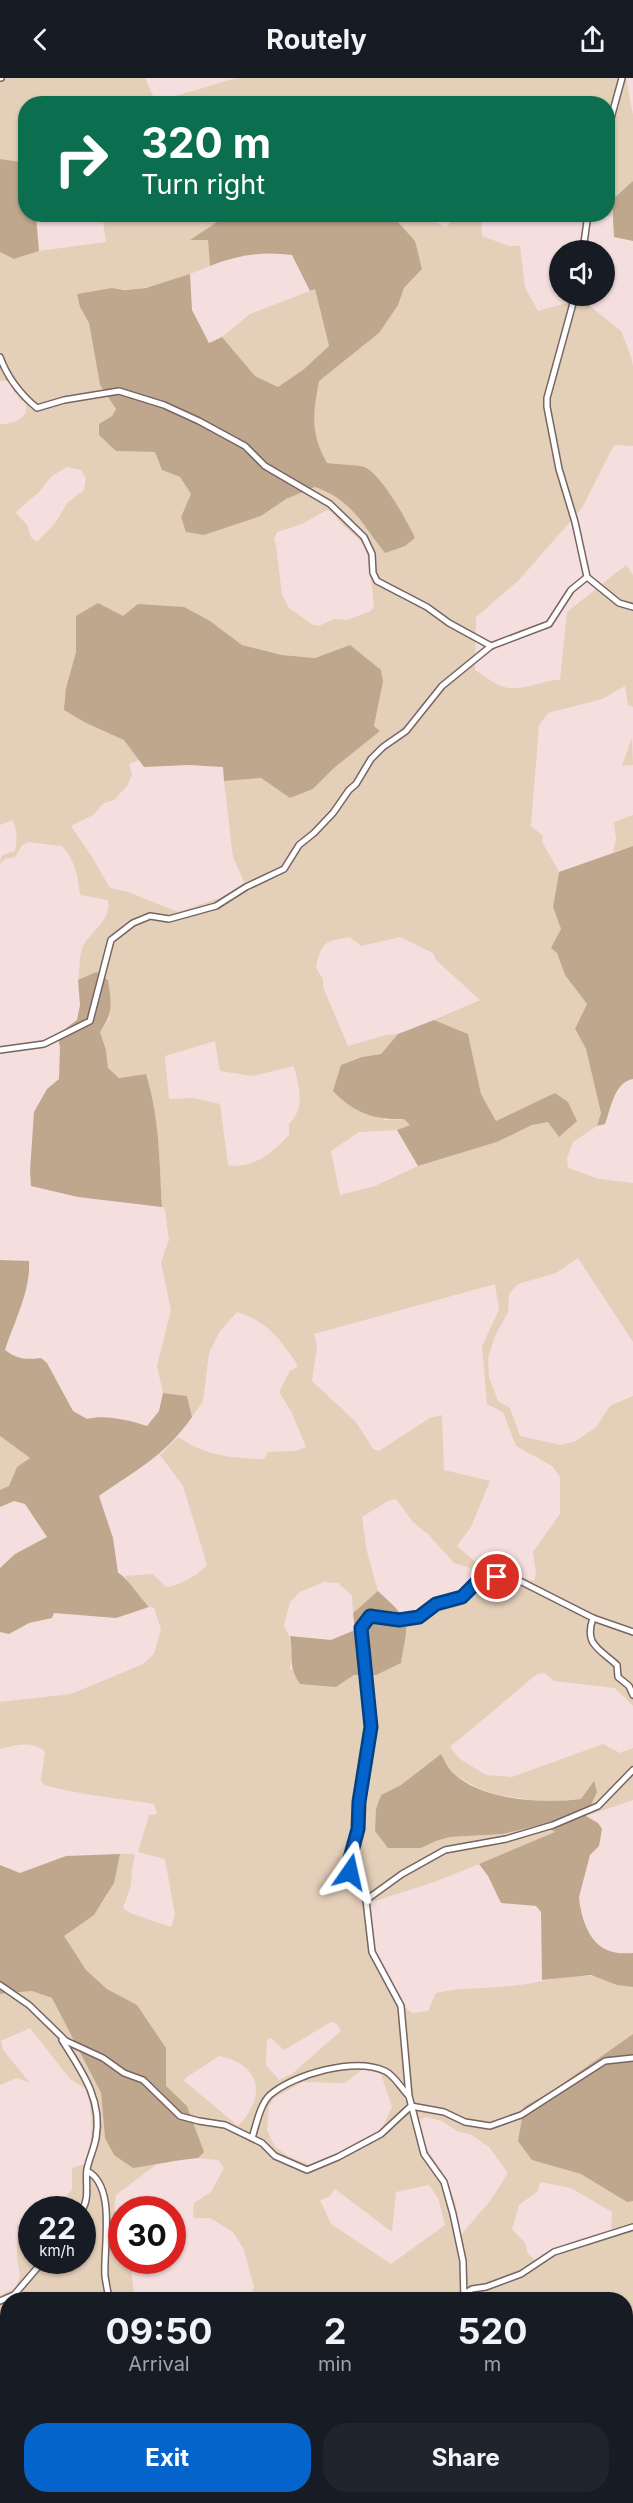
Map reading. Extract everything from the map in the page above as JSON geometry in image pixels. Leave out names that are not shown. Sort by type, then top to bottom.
[{"type":"street","points":[[615,104],[622,78]]},
{"type":"street","points":[[584,240],[587,222]]},
{"type":"street","points":[[572,306],[547,398],[559,470],[575,522],[587,578],[619,603],[633,607]]},
{"type":"street","points":[[0,357],[6,374],[22,396],[37,408],[101,392],[128,392],[190,417],[245,446],[265,466],[330,504],[364,537],[372,554],[373,573],[377,581],[427,607],[449,623],[490,646]]},
{"type":"street","points":[[0,1050],[44,1044],[90,1021],[111,940],[133,923],[150,916],[169,919],[216,906],[246,887],[284,869],[299,844],[314,833],[333,813],[356,784],[371,759],[383,747],[406,731],[442,686],[490,646],[549,624],[572,590],[587,578]]},
{"type":"street","points":[[464,2292],[463,2261],[444,2182],[424,2154],[411,2106],[401,2006],[372,1952],[366,1900],[350,1872],[349,1862],[358,1829],[359,1802],[371,1727],[361,1628],[370,1616],[399,1620],[419,1617],[436,1604],[462,1597],[482,1577],[512,1577],[593,1618],[633,1632]]},
{"type":"street","points":[[593,1618],[588,1631],[592,1643],[617,1665],[618,1677],[628,1686],[633,1695]]},
{"type":"street","points":[[366,1900],[402,1874],[445,1850],[506,1839],[553,1825],[598,1806],[633,1770]]},
{"type":"street","points":[[0,1985],[29,2005],[66,2041],[97,2055],[124,2073],[143,2080],[180,2116],[225,2125],[262,2144],[275,2156],[307,2170],[338,2157],[381,2134],[411,2106],[429,2108],[465,2122],[490,2126],[521,2115],[605,2061],[633,2058]]},
{"type":"street","points":[[57,2033],[81,2068],[95,2100],[97,2126],[87,2171],[87,2196]]},
{"type":"street","points":[[252,2138],[268,2097],[296,2079],[326,2070],[360,2065],[387,2072],[409,2096]]},
{"type":"street","points":[[87,2171],[95,2175],[98,2180],[106,2205],[105,2276],[108,2292]]},
{"type":"street","points":[[469,2292],[472,2289],[486,2287],[521,2274],[554,2252],[633,2227]]},
{"type":"street","points":[[17,2292],[32,2274]]},
{"type":"shaded area","points":[[0,78],[145,78],[153,96],[18,96],[18,162],[0,159]]},
{"type":"shaded area","points":[[236,78],[626,78],[633,115],[633,181],[615,197],[615,96],[175,96]]},
{"type":"shaded area","points":[[0,159],[18,162],[18,222],[37,222],[39,251],[14,259],[0,252]]},
{"type":"shaded area","points":[[633,181],[633,241],[614,237],[615,197]]},
{"type":"shaded area","points":[[103,222],[217,222],[191,240],[208,240],[210,266],[149,287],[112,288],[80,307],[89,323],[100,385],[116,409],[112,416],[99,424],[116,451],[155,452],[162,470],[180,477],[191,494],[181,517],[204,535],[261,516],[286,499],[315,487],[344,502],[364,526],[408,522],[362,466],[327,464],[318,443],[314,423],[318,381],[363,346],[398,305],[404,288],[422,269],[398,222],[436,222],[446,227],[450,222],[481,222],[482,236],[509,246],[520,246],[525,288],[538,311],[556,306],[590,306],[621,331],[631,357],[633,446],[614,445],[582,508],[519,580],[476,617],[475,670],[509,688],[522,688],[560,680],[567,612],[626,565],[633,575],[633,707],[628,705],[625,686],[602,699],[548,713],[539,725],[531,826],[543,836],[542,842],[559,872],[553,907],[561,929],[557,939],[557,953],[565,975],[587,1004],[575,1030],[586,1049],[601,1113],[597,1126],[573,1142],[567,1158],[568,1168],[599,1179],[633,1183],[633,1342],[578,1258],[556,1273],[518,1284],[509,1294],[508,1312],[495,1336],[488,1358],[489,1377],[498,1401],[510,1408],[520,1436],[561,1445],[576,1441],[596,1427],[610,1406],[633,1396],[633,1706],[615,1688],[554,1681],[545,1673],[537,1674],[450,1747],[460,1759],[486,1775],[512,1777],[603,1744],[620,1753],[633,1748],[633,1800],[586,1816],[597,1792],[593,1782],[582,1799],[546,1802],[497,1795],[480,1789],[453,1774],[441,1754],[401,1785],[381,1795],[421,1848],[450,1837],[503,1834],[540,1825],[556,1833],[437,1881],[369,1903],[376,1954],[403,2005],[412,2013],[428,2011],[436,1993],[456,1990],[528,1984],[579,1976],[599,1977],[633,1987],[633,2034],[555,2089],[524,2107],[532,2160],[582,2174],[627,2202],[633,2201],[633,2292],[252,2292],[254,2287],[244,2250],[233,2232],[210,2218],[193,2218],[194,2203],[211,2192],[224,2168],[218,2160],[198,2158],[203,2152],[187,2106],[166,2086],[166,2048],[137,2005],[107,1989],[86,1970],[63,1936],[87,1919],[102,1903],[113,1883],[120,1854],[135,1854],[131,1885],[123,1908],[130,1913],[171,1927],[175,1915],[165,1859],[138,1852],[149,1815],[157,1814],[154,1804],[85,1794],[44,1785],[41,1781],[45,1752],[35,1746],[24,1744],[0,1749],[0,1702],[71,1694],[143,1664],[154,1654],[161,1629],[154,1608],[141,1599],[125,1576],[153,1574],[166,1587],[189,1579],[207,1565],[183,1486],[160,1455],[178,1437],[209,1452],[241,1458],[264,1459],[268,1452],[296,1451],[306,1447],[291,1411],[279,1392],[290,1371],[297,1367],[297,1364],[272,1332],[248,1316],[237,1312],[220,1331],[209,1353],[203,1401],[192,1417],[187,1396],[163,1393],[157,1366],[171,1310],[161,1262],[169,1240],[165,1209],[162,1207],[154,1107],[145,1074],[119,1078],[108,1068],[106,1050],[100,1032],[110,1018],[96,972],[78,980],[83,946],[107,914],[108,900],[80,895],[75,869],[62,846],[28,842],[22,845],[15,857],[5,859],[0,864],[1,856],[15,851],[17,839],[12,820],[0,825],[0,424],[20,419],[24,416],[26,407],[8,381],[0,381],[0,252],[15,259],[39,251],[106,242]],"holes":[[[67,467],[81,470],[86,478],[84,490],[67,503],[56,522],[37,542],[31,537],[27,525],[16,513],[39,492],[52,476]],[[327,510],[360,540],[366,550],[370,574],[374,606],[371,611],[347,620],[334,619],[319,626],[313,625],[289,608],[282,595],[274,539],[277,532],[302,524]],[[77,616],[210,621],[242,645],[282,655],[315,658],[350,645],[383,682],[374,727],[380,731],[334,768],[313,789],[290,798],[261,778],[224,781],[233,857],[245,884],[220,898],[178,912],[128,892],[110,888],[71,826],[93,815],[104,803],[114,800],[127,786],[132,775],[129,764],[139,760],[125,740],[86,723],[66,688],[76,652]],[[350,937],[361,946],[400,937],[433,953],[436,960],[480,1000],[434,1020],[468,1034],[481,1094],[496,1121],[529,1105],[577,1121],[553,1126],[548,1122],[532,1125],[497,1142],[418,1166],[375,1186],[340,1195],[331,1151],[359,1132],[397,1130],[411,1125],[404,1119],[384,1120],[362,1057],[381,1054],[398,1034],[386,1035],[348,1046],[323,987],[323,979],[316,968],[325,944]],[[215,1041],[220,1071],[253,1076],[294,1066],[298,1081],[300,1096],[298,1111],[289,1124],[289,1135],[262,1158],[246,1165],[228,1165],[220,1104],[194,1098],[169,1099],[165,1056]],[[495,1284],[499,1310],[482,1346],[487,1404],[503,1412],[516,1446],[552,1466],[560,1477],[560,1514],[533,1552],[536,1573],[534,1581],[508,1573],[486,1571],[457,1546],[471,1527],[490,1481],[444,1470],[442,1415],[430,1418],[379,1451],[373,1449],[356,1422],[312,1381],[317,1346],[314,1334]],[[396,1499],[413,1522],[428,1534],[454,1563],[477,1570],[478,1575],[467,1588],[457,1594],[432,1599],[421,1611],[405,1617],[376,1675],[354,1675],[336,1687],[290,1669],[291,1646],[284,1626],[290,1602],[300,1592],[324,1582],[338,1583],[352,1595],[353,1613],[378,1591],[367,1552],[362,1517],[388,1501]],[[331,2022],[337,2024],[341,2031],[292,2074],[279,2080],[266,2065],[267,2039],[271,2038],[284,2050]],[[219,2056],[233,2060],[244,2066],[251,2074],[256,2093],[253,2104],[238,2126],[184,2081]],[[363,2069],[377,2071],[381,2074],[392,2107],[380,2132],[338,2154],[310,2165],[288,2156],[275,2147],[267,2130],[269,2106],[274,2098],[303,2082],[345,2083]],[[426,2117],[442,2121],[457,2131],[472,2135],[489,2147],[508,2173],[490,2201],[461,2235],[455,2202],[446,2177],[424,2145],[418,2120]],[[540,2182],[571,2188],[612,2212],[611,2230],[571,2242],[535,2260],[528,2254],[525,2243],[512,2229],[519,2205],[538,2191]],[[429,2185],[438,2198],[445,2225],[391,2264],[331,2224],[320,2200],[329,2197],[335,2189],[392,2232],[396,2192]]]},
{"type":"shaded area","points":[[217,222],[398,222],[415,241],[422,269],[404,288],[398,305],[379,333],[319,381],[314,423],[315,433],[327,463],[364,467],[378,478],[393,498],[415,538],[405,546],[385,553],[347,506],[328,492],[315,487],[286,499],[261,516],[204,535],[186,532],[181,517],[191,494],[180,477],[162,470],[155,452],[116,451],[99,435],[99,424],[112,416],[116,409],[100,385],[89,323],[80,307],[77,294],[112,288],[125,290],[146,288],[190,274],[192,310],[209,343],[222,337],[255,376],[278,387],[304,369],[329,346],[315,289],[310,291],[292,255],[271,253],[250,255],[210,266],[208,240],[190,240]]},
{"type":"shaded area","points":[[315,289],[329,346],[304,369],[278,387],[255,376],[222,337],[250,314]]},
{"type":"shaded area","points":[[98,603],[123,616],[138,604],[184,607],[210,621],[242,645],[282,655],[315,658],[350,645],[381,670],[383,682],[374,726],[380,731],[334,768],[313,789],[290,798],[261,778],[224,781],[223,767],[189,765],[144,767],[124,740],[64,710],[66,688],[76,652],[76,616]]},
{"type":"shaded area","points":[[632,738],[633,765],[622,766],[623,763]]},
{"type":"shaded area","points":[[633,815],[633,846],[613,852],[616,840],[614,822]]},
{"type":"shaded area","points":[[633,846],[633,1079],[621,1085],[614,1097],[605,1124],[597,1126],[601,1113],[586,1049],[575,1029],[587,1004],[565,975],[557,953],[551,948],[561,929],[553,907],[559,872]]},
{"type":"shaded area","points":[[96,972],[108,980],[110,995],[108,1019],[100,1032],[106,1050],[108,1068],[119,1078],[146,1074],[151,1091],[156,1124],[162,1207],[78,1197],[31,1186],[34,1112],[47,1089],[59,1079],[60,1047],[57,1035],[77,1020],[80,1005],[78,980]]},
{"type":"shaded area","points":[[434,1020],[468,1034],[481,1094],[496,1121],[555,1093],[568,1102],[577,1121],[559,1137],[548,1122],[532,1125],[497,1142],[418,1166],[397,1130],[410,1125],[404,1119],[365,1114],[349,1105],[333,1091],[341,1065],[362,1057],[381,1054],[398,1034]]},
{"type":"shaded area","points":[[0,1260],[29,1261],[25,1295],[5,1350],[22,1358],[41,1358],[47,1363],[73,1411],[87,1419],[117,1418],[147,1426],[159,1411],[163,1393],[187,1396],[192,1417],[182,1431],[149,1461],[99,1496],[113,1538],[118,1573],[149,1607],[116,1618],[54,1613],[52,1618],[29,1623],[9,1634],[0,1632],[0,1568],[15,1554],[47,1537],[25,1504],[14,1501],[0,1507],[0,1490],[9,1486],[17,1467],[30,1458],[0,1436]]},
{"type":"shaded area","points":[[0,1436],[30,1458],[17,1467],[9,1486],[0,1490]]},
{"type":"shaded area","points":[[378,1591],[397,1609],[405,1622],[406,1637],[401,1663],[376,1675],[354,1675],[336,1687],[300,1684],[292,1666],[290,1636],[331,1640],[355,1630],[353,1613]]},
{"type":"shaded area","points":[[441,1754],[452,1772],[467,1783],[481,1790],[515,1798],[550,1801],[581,1799],[594,1781],[597,1792],[586,1816],[598,1823],[602,1829],[599,1846],[590,1855],[579,1897],[580,1905],[588,1931],[598,1944],[615,1953],[633,1953],[633,1987],[617,1985],[591,1975],[542,1980],[541,1912],[536,1906],[501,1903],[488,1876],[479,1864],[555,1832],[540,1825],[503,1834],[450,1837],[421,1848],[388,1848],[375,1831],[376,1809],[381,1795],[401,1785]]},
{"type":"shaded area","points":[[120,1854],[114,1883],[94,1915],[64,1936],[86,1970],[107,1989],[137,2005],[166,2048],[166,2086],[187,2106],[204,2152],[198,2158],[133,2168],[114,2155],[105,2138],[101,2093],[52,1998],[32,1991],[0,1994],[0,1865],[20,1873],[66,1856]]},
{"type":"shaded area","points":[[32,1991],[52,1998],[101,2093],[105,2138],[133,2168],[157,2164],[116,2196],[108,2196],[108,2274],[132,2274],[134,2292],[7,2292],[16,2288],[20,2274],[96,2274],[96,2196],[66,2196],[72,2190],[72,2168],[85,2164],[88,2155],[91,2117],[86,2089],[70,2079],[30,2028],[1,2041],[3,2050],[30,2083],[17,2078],[0,2085],[0,1994]]},
{"type":"shaded area","points":[[633,2034],[633,2201],[627,2202],[581,2174],[532,2160],[518,2141],[524,2107],[555,2089]]},
{"type":"shaded area","points":[[17,2225],[18,2225],[18,2264]]},
{"type":"route","points":[[350,1872],[349,1862],[358,1829],[359,1802],[371,1727],[361,1628],[370,1616],[399,1620],[419,1617],[436,1604],[462,1597],[482,1577],[497,1577]]}]
